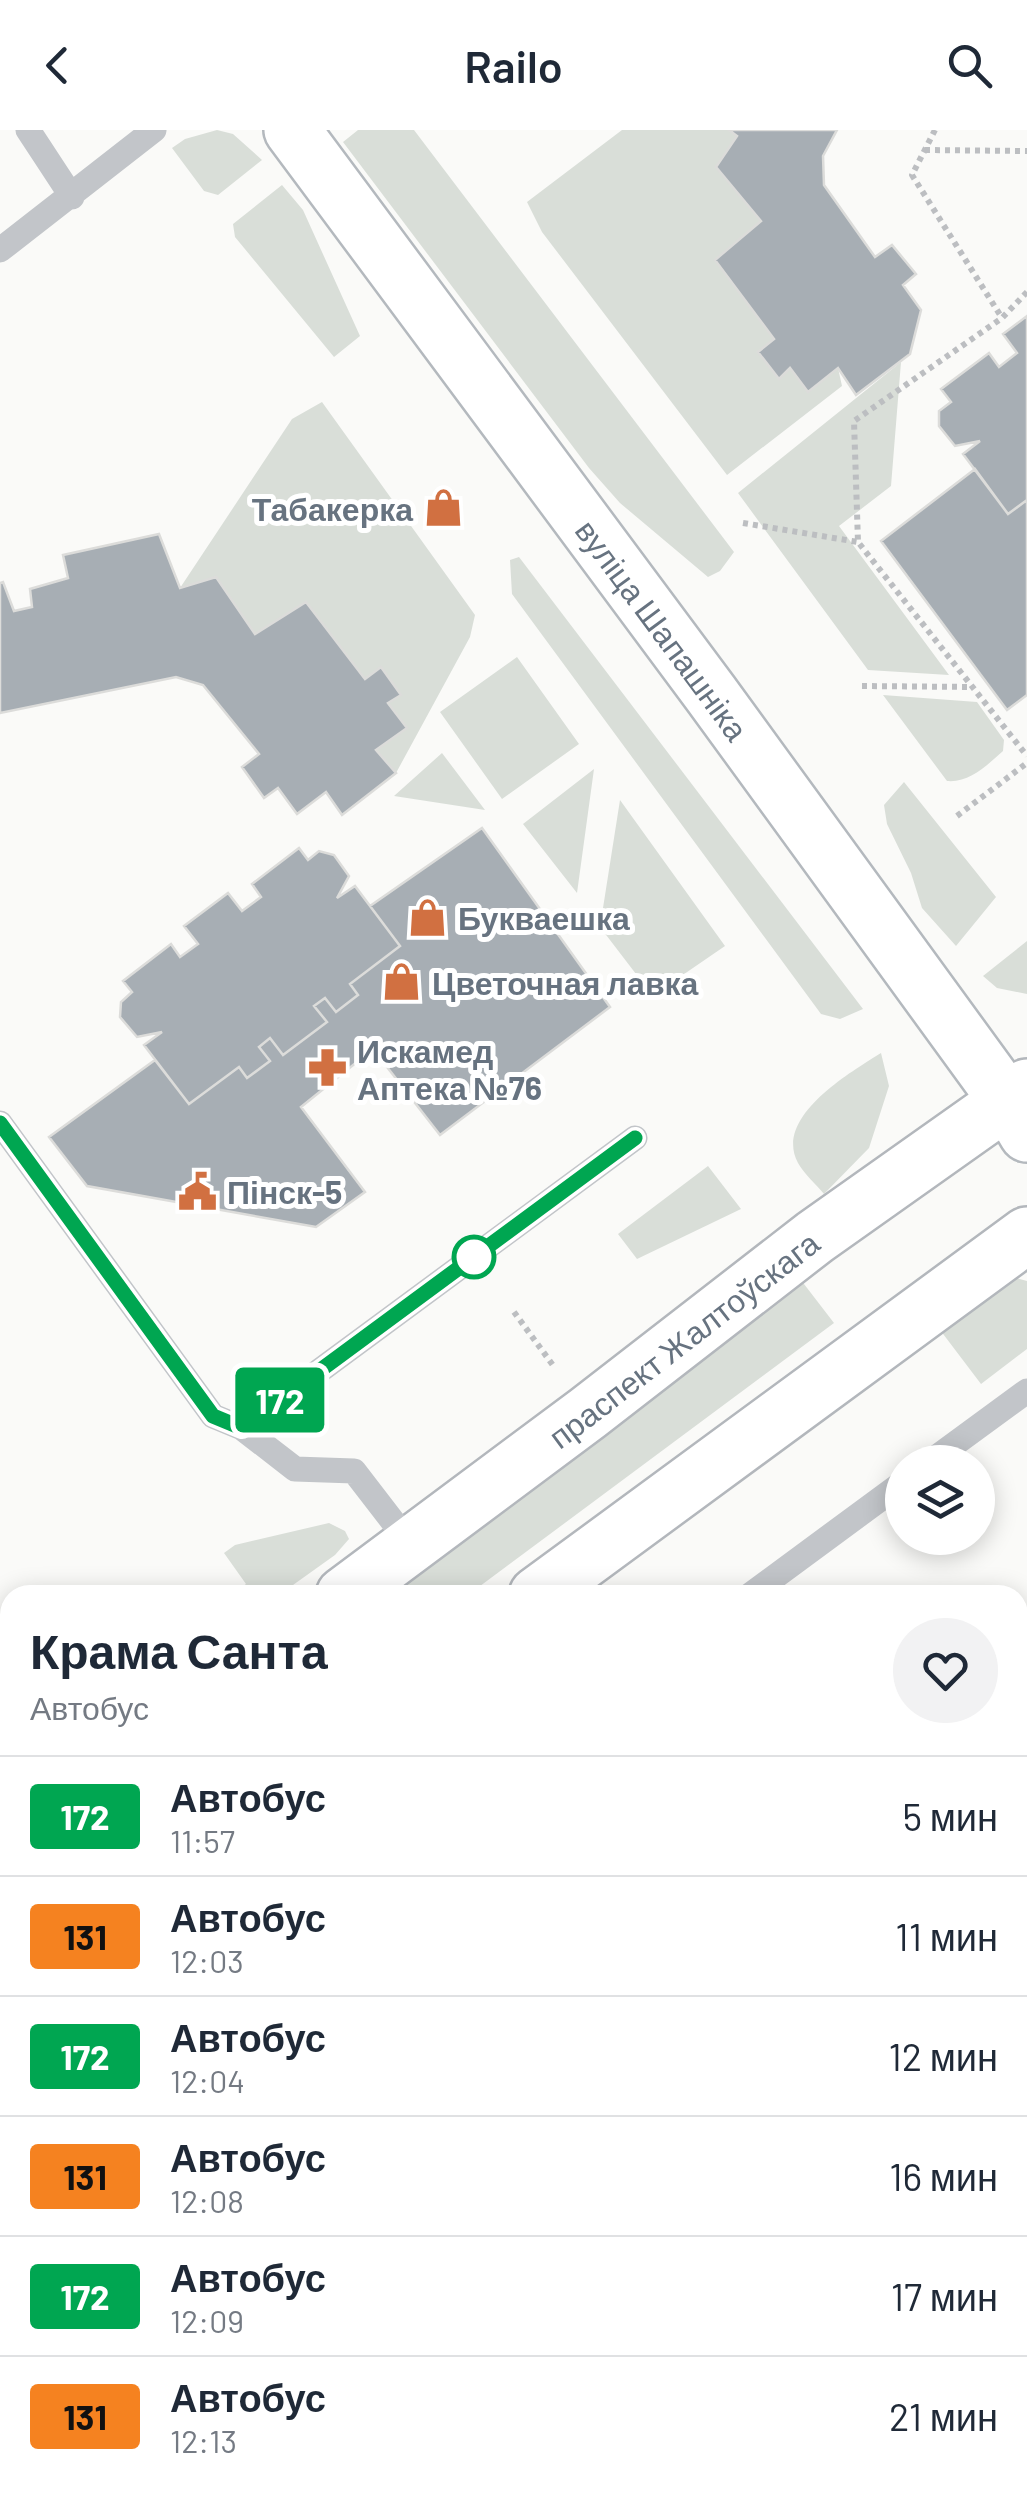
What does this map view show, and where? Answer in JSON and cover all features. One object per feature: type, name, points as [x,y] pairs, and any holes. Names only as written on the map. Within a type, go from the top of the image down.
[{"type":"main road","name":"вуліца Шапашніка","points":[[292,130],[1021,1108]]},
{"type":"main road","name":"праспект Жалтоўскага","points":[[358,1585],[815,1237],[1021,1108]]},
{"type":"main road","points":[[551,1585],[1027,1236]]},
{"type":"lane","points":[[28,130],[72,196]]},
{"type":"lane","points":[[0,250],[154,130]]},
{"type":"lane","points":[[0,1123],[213,1416],[242,1428],[295,1469],[354,1471],[411,1546]]},
{"type":"lane","points":[[242,1428],[635,1138]]},
{"type":"lane","points":[[953,1445],[1027,1391]]},
{"type":"lane","points":[[764,1585],[885,1496]]},
{"type":"path","points":[[935,130],[912,176],[1002,318]]},
{"type":"path","points":[[925,150],[1027,151]]},
{"type":"path","points":[[1027,292],[1002,318],[854,421],[858,542],[1027,756]]},
{"type":"path","points":[[743,523],[858,542]]},
{"type":"path","points":[[862,686],[972,687]]},
{"type":"path","points":[[958,816],[1027,764]]},
{"type":"shaded area","points":[[217,130],[233,134],[262,160],[218,195],[204,191],[172,148],[185,139]]},
{"type":"shaded area","points":[[358,130],[414,130],[734,552],[720,571],[708,577],[620,503],[589,468],[343,142]]},
{"type":"shaded area","points":[[622,130],[729,130],[737,136],[717,167],[761,221],[716,261],[774,339],[758,352],[778,378],[790,368],[809,391],[838,368],[842,386],[727,475],[542,232],[527,202]]},
{"type":"shaded area","points":[[282,185],[303,210],[360,336],[334,357],[235,237],[233,224]]},
{"type":"shaded area","points":[[901,362],[891,486],[839,526],[949,675],[868,670],[738,493]]},
{"type":"shaded area","points":[[322,402],[475,615],[470,637],[396,773],[376,750],[406,728],[388,703],[401,694],[381,668],[365,679],[306,602],[255,634],[216,577],[180,588],[292,419]]},
{"type":"shaded area","points":[[519,557],[863,1009],[840,1019],[821,1014],[512,594],[510,560]]},
{"type":"shaded area","points":[[517,657],[579,744],[502,799],[440,712]]},
{"type":"shaded area","points":[[883,695],[977,702],[1004,740],[1003,751],[971,776],[947,781]]},
{"type":"shaded area","points":[[442,753],[485,810],[394,796]]},
{"type":"shaded area","points":[[594,769],[577,893],[523,824]]},
{"type":"shaded area","points":[[904,782],[996,897],[956,946],[922,908],[911,873],[887,824],[884,805]]},
{"type":"shaded area","points":[[620,800],[725,946],[674,981],[636,974],[600,927]]},
{"type":"shaded area","points":[[1027,941],[1027,994],[997,988],[983,976]]},
{"type":"shaded area","points":[[881,1053],[889,1086],[869,1148],[824,1194],[798,1163],[793,1146],[796,1129],[819,1098]]},
{"type":"shaded area","points":[[708,1166],[741,1209],[637,1259],[618,1234]]},
{"type":"shaded area","points":[[794,1271],[834,1323],[481,1585],[378,1585]]},
{"type":"shaded area","points":[[1016,1278],[1027,1281],[1027,1349],[981,1384],[931,1318],[992,1283]]},
{"type":"shaded area","points":[[329,1523],[345,1531],[349,1539],[335,1555],[293,1585],[245,1585],[224,1553],[235,1545]]},
{"type":"building","points":[[729,130],[837,130],[823,156],[824,185],[875,257],[892,245],[916,274],[903,285],[921,310],[910,354],[856,395],[838,368],[808,392],[790,368],[779,379],[758,352],[774,339],[715,260],[761,221],[716,167],[737,136]]},
{"type":"building","points":[[1027,316],[1027,500],[1008,514],[963,454],[980,441],[955,446],[939,426],[939,411],[951,402],[941,389],[989,353],[999,367],[1017,353],[1003,334]]},
{"type":"building","points":[[975,469],[1008,514],[1027,500],[1027,695],[1007,710],[881,541]]},
{"type":"building","points":[[159,534],[180,588],[216,577],[255,634],[306,602],[365,679],[381,667],[401,695],[388,703],[407,728],[376,750],[396,773],[342,815],[326,792],[297,814],[278,788],[264,798],[242,767],[259,754],[203,685],[176,677],[0,713],[0,583],[3,582],[14,611],[32,607],[30,589],[68,578],[63,555]]},
{"type":"building","points":[[482,828],[610,1007],[440,1135],[373,1049],[301,1107],[365,1192],[316,1227],[87,1186],[49,1137],[155,1060],[189,1104],[239,1067],[247,1078],[270,1061],[259,1047],[270,1038],[283,1055],[327,1022],[314,1006],[325,998],[336,1012],[358,995],[350,984],[400,946],[370,906]]},
{"type":"building","points":[[299,848],[308,860],[319,851],[334,855],[349,876],[337,898],[355,886],[400,946],[350,984],[358,995],[336,1012],[325,998],[314,1006],[327,1022],[283,1055],[270,1038],[259,1047],[270,1061],[247,1078],[239,1067],[189,1104],[144,1045],[162,1032],[137,1037],[120,1017],[121,1002],[132,992],[123,981],[171,944],[180,957],[198,944],[184,926],[228,893],[242,911],[261,897],[252,884]]},
{"type":"bus line","name":"172","points":[[0,1123],[213,1416],[242,1428],[635,1138]]},
{"type":"place","name":"Табакерка","points":[[443,508]]},
{"type":"place","name":"Букваешка","points":[[428,917]]},
{"type":"place","name":"Цветочная лавка","points":[[402,982]]},
{"type":"place","name":"Искамед Аптека №76","points":[[327,1068]]},
{"type":"place","name":"Пінск-5","points":[[197,1191]]}]
